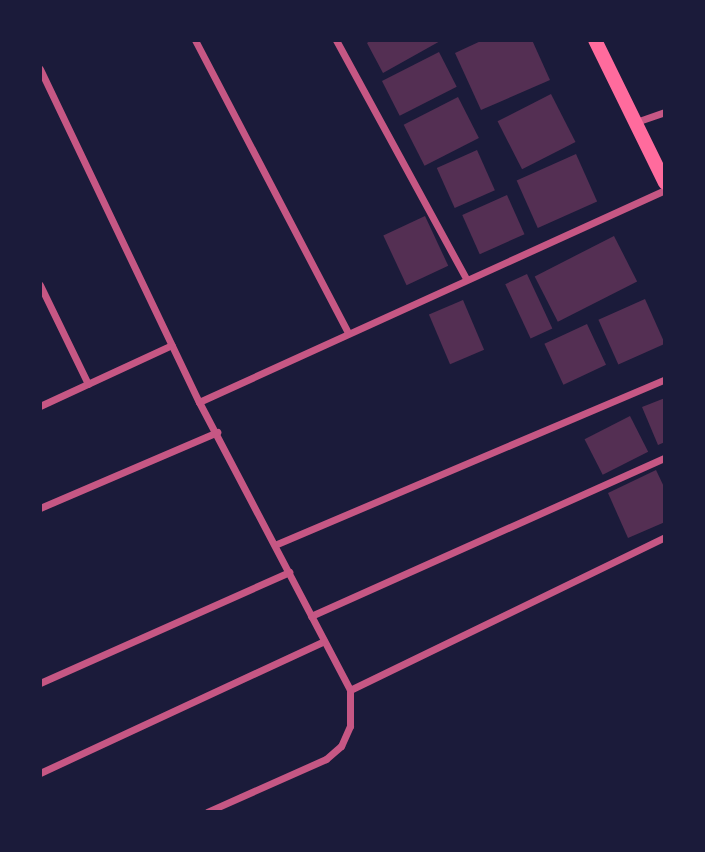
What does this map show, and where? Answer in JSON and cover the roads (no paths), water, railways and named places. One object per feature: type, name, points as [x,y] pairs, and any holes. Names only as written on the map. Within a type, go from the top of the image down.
[{"type":"main road","points":[[595,40],[665,183]]},
{"type":"street","points":[[195,40],[347,331]]},
{"type":"street","points":[[335,40],[466,278]]},
{"type":"street","points":[[40,69],[199,402],[277,544],[350,690],[350,726],[341,746],[326,759],[207,812]]},
{"type":"street","points":[[635,123],[665,112]]},
{"type":"street","points":[[199,402],[347,331],[665,190]]},
{"type":"street","points":[[40,285],[88,384]]},
{"type":"street","points":[[40,406],[172,345]]},
{"type":"street","points":[[277,544],[665,379]]},
{"type":"street","points":[[40,509],[216,432]]},
{"type":"street","points":[[311,616],[665,458]]},
{"type":"street","points":[[350,690],[665,537]]},
{"type":"street","points":[[40,683],[289,572]]},
{"type":"street","points":[[40,773],[324,641]]}]
